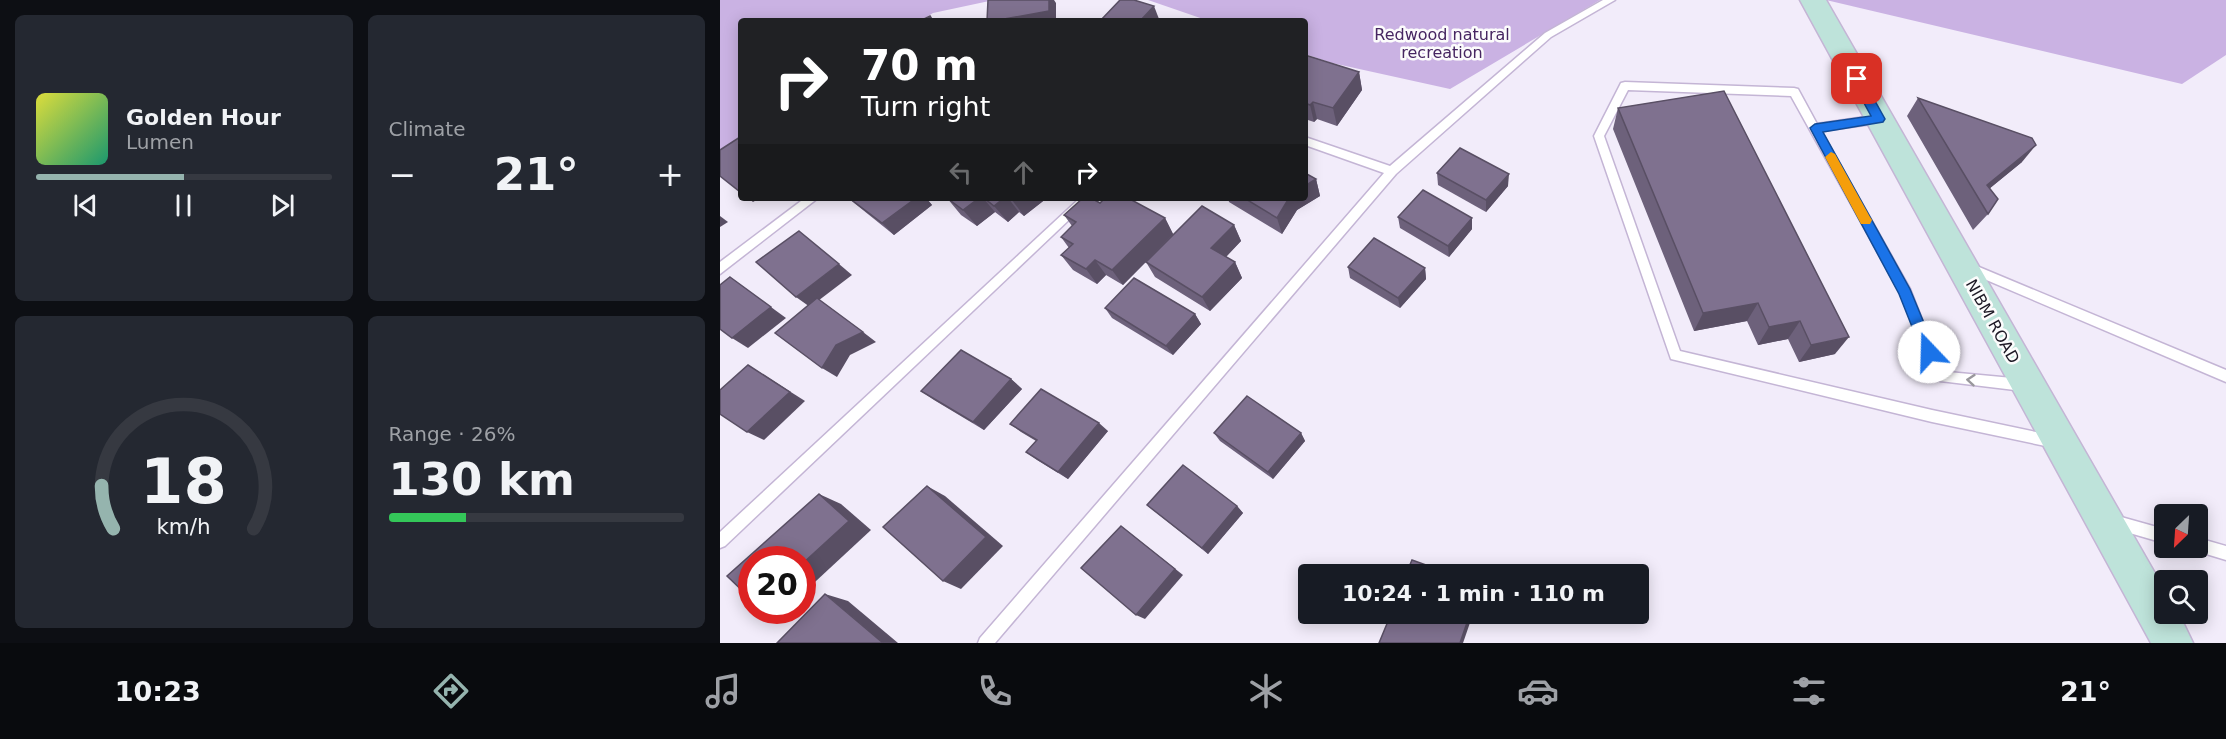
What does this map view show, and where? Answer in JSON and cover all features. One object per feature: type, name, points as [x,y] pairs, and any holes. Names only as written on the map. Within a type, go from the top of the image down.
[{"type":"main road","name":"NIBM ROAD","points":[[1813,0],[2173,643]]},
{"type":"lane","points":[[985,643],[1392,171],[1548,35],[1610,0]]},
{"type":"lane","points":[[2029,385],[1944,377],[1929,352],[1906,293],[1794,92],[1625,86],[1599,136],[1675,355],[1932,416],[2062,444]]},
{"type":"lane","points":[[1815,128],[1879,119]]},
{"type":"lane","points":[[1308,142],[1392,171]]},
{"type":"lane","points":[[720,269],[809,201]]},
{"type":"lane","points":[[720,541],[1084,201]]},
{"type":"lane","points":[[1961,264],[2226,376]]},
{"type":"lane","points":[[2104,519],[2154,533]]},
{"type":"lane","points":[[2208,548],[2226,553]]},
{"type":"green space","points":[[720,0],[994,0],[933,13],[925,18],[738,18],[738,138],[720,150]]},
{"type":"green space","name":"Redwood natural recreation","points":[[1148,0],[1600,0],[1450,89],[1332,63],[1308,55],[1308,18],[1200,18]]},
{"type":"green space","points":[[1826,0],[2226,0],[2226,55],[2182,84]]},
{"type":"building","points":[[988,0],[1049,0],[1049,11],[1010,18],[987,18]]},
{"type":"building","points":[[1120,0],[1134,0],[1154,6],[1143,18],[1103,18]]},
{"type":"building","points":[[1308,56],[1359,72],[1333,108],[1313,102],[1308,104]]},
{"type":"building","points":[[1724,91],[1849,337],[1811,345],[1800,321],[1769,327],[1758,303],[1703,313],[1618,108]]},
{"type":"building","points":[[1918,98],[2032,138],[2036,145],[1987,185],[1998,199],[1988,214]]},
{"type":"building","points":[[738,138],[738,190],[720,176],[720,150]]},
{"type":"building","points":[[1460,148],[1509,174],[1486,200],[1437,173]]},
{"type":"building","points":[[1308,175],[1316,179],[1308,184]]},
{"type":"building","points":[[1423,190],[1472,218],[1448,246],[1398,217]]},
{"type":"building","points":[[853,201],[912,201],[882,223]]},
{"type":"building","points":[[951,201],[975,201],[963,210]]},
{"type":"building","points":[[988,201],[1000,201],[994,206]]},
{"type":"building","points":[[1080,201],[1100,203],[1102,201],[1134,201],[1165,218],[1112,270],[1095,260],[1086,269],[1061,255],[1073,244],[1061,237],[1076,222],[1064,215]]},
{"type":"building","points":[[1249,201],[1287,201],[1277,218]]},
{"type":"building","points":[[1202,206],[1234,225],[1211,248],[1235,262],[1202,297],[1146,262]]},
{"type":"building","points":[[799,231],[839,264],[796,297],[756,262]]},
{"type":"building","points":[[1374,238],[1425,268],[1398,298],[1348,267]]},
{"type":"building","points":[[730,277],[771,307],[732,338],[720,329],[720,285]]},
{"type":"building","points":[[1134,278],[1195,314],[1166,346],[1105,308]]},
{"type":"building","points":[[817,298],[863,332],[836,345],[822,368],[775,333]]},
{"type":"building","points":[[961,350],[1011,379],[973,422],[921,391]]},
{"type":"building","points":[[748,365],[790,392],[747,432],[720,414],[720,390]]},
{"type":"building","points":[[1041,389],[1099,423],[1058,472],[1026,452],[1037,440],[1010,424]]},
{"type":"building","points":[[1247,396],[1301,433],[1268,472],[1214,433]]},
{"type":"building","points":[[1183,465],[1237,506],[1202,548],[1147,505]]},
{"type":"building","points":[[927,486],[986,537],[943,581],[883,527]]},
{"type":"building","points":[[819,494],[849,521],[816,551],[816,546],[761,546]]},
{"type":"building","points":[[1121,526],[1175,569],[1136,615],[1081,568]]},
{"type":"building","points":[[1412,560],[1423,564],[1410,564]]},
{"type":"building","points":[[738,566],[738,587],[727,576]]},
{"type":"building","points":[[825,594],[883,643],[777,643],[796,624],[816,624],[816,603]]},
{"type":"building","points":[[1387,624],[1467,624],[1460,643],[1379,643]]},
{"type":"slow traffic","points":[[1831,157],[1866,220]]},
{"type":"route","points":[[1857,79],[1879,119],[1815,128],[1906,293],[1929,352]]}]
